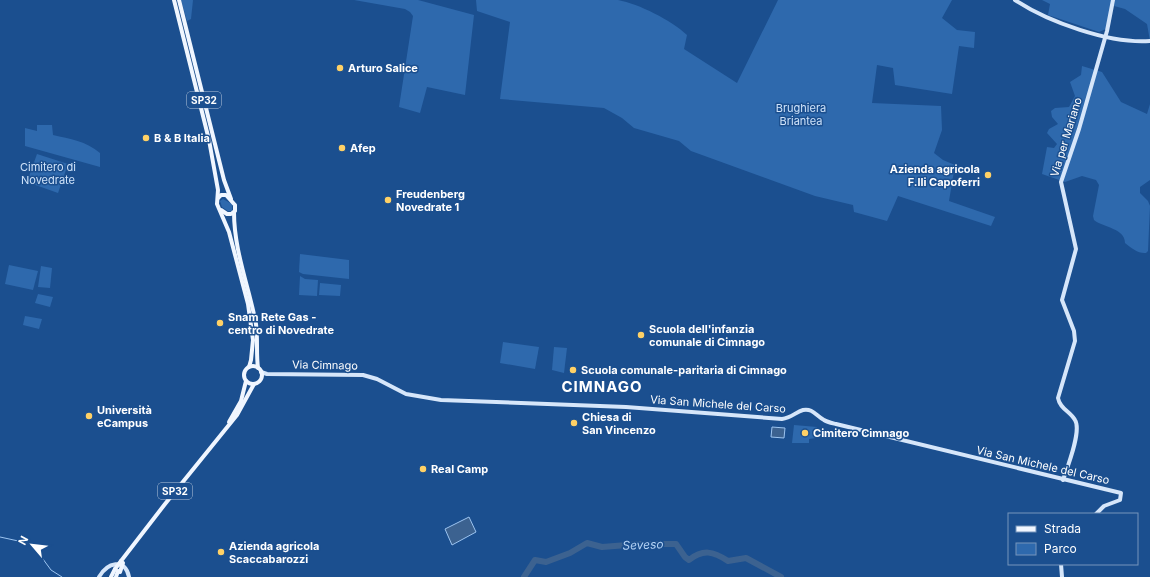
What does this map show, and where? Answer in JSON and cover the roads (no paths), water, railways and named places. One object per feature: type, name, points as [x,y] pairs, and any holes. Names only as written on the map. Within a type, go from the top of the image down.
[{"type":"main road","name":"SP32","points":[[174,0],[209,140],[218,187],[217,204],[221,210],[229,232],[251,322],[252,353],[249,367]]},
{"type":"main road","name":"SP32","points":[[180,0],[224,180],[231,199]]},
{"type":"main road","points":[[217,198],[223,195],[231,199],[235,205],[234,233],[256,326],[258,368],[261,374],[259,381],[254,384],[246,381],[244,374],[249,367],[258,368]]},
{"type":"main road","points":[[221,210],[227,214],[234,212]]},
{"type":"main road","name":"SP32","points":[[214,443],[236,411],[244,392],[246,381]]},
{"type":"main road","name":"SP32","points":[[114,577],[136,540],[237,415],[254,384]]},
{"type":"street","points":[[1015,0],[1037,12],[1105,37],[1128,41],[1150,41]]},
{"type":"street","name":"Via per Mariano","points":[[1063,480],[1077,428],[1075,419],[1060,405],[1058,398],[1075,336],[1062,300],[1076,249],[1061,182],[1079,128],[1105,37],[1112,0]]},
{"type":"street","name":"Via Cimnago","points":[[261,374],[363,375],[376,379],[406,394],[449,400]]},
{"type":"street","name":"Via San Michele del Carso","points":[[449,400],[626,407],[782,419],[801,411],[808,410],[815,413],[822,419],[836,424],[1121,493],[1121,499],[1104,506],[1097,513]]},
{"type":"street","points":[[99,577],[106,567],[116,564],[124,568],[129,577]]},
{"type":"street","points":[[1061,565],[1062,577]]},
{"type":"waterway","points":[[0,537],[32,544],[51,570],[62,577]]},
{"type":"waterway","name":"Seveso","points":[[524,577],[535,560],[546,562],[570,553],[587,543],[602,547],[640,544],[676,544],[685,557],[689,560],[694,556],[704,553],[713,553],[728,561],[746,558],[781,577]]},
{"type":"place","name":"Arturo Salice","points":[[340,68]]},
{"type":"place","name":"B & B Italia","points":[[146,138]]},
{"type":"place","name":"Afep","points":[[342,148]]},
{"type":"place","name":"Azienda agricola F.lli Capoferri","points":[[988,175]]},
{"type":"place","name":"Freudenberg Novedrate 1","points":[[388,200]]},
{"type":"place","name":"Snam Rete Gas - centro di Novedrate","points":[[220,323]]},
{"type":"place","name":"Scuola dell'infanzia comunale di Cimnago","points":[[641,335]]},
{"type":"place","name":"Scuola comunale-paritaria di Cimnago","points":[[573,370]]},
{"type":"place","name":"Università eCampus","points":[[89,416]]},
{"type":"place","name":"Chiesa di San Vincenzo","points":[[574,423]]},
{"type":"place","name":"Cimitero Cimnago","points":[[805,433]]},
{"type":"place","name":"Real Camp","points":[[423,469]]},
{"type":"place","name":"Azienda agricola Scaccabarozzi","points":[[221,552]]},
{"type":"district","name":"CIMNAGO","points":[[602,387]]},
{"type":"park label","name":"Brughiera Briantea","points":[[801,114]]},
{"type":"park label","name":"Cimitero di Novedrate","points":[[48,173]]}]
